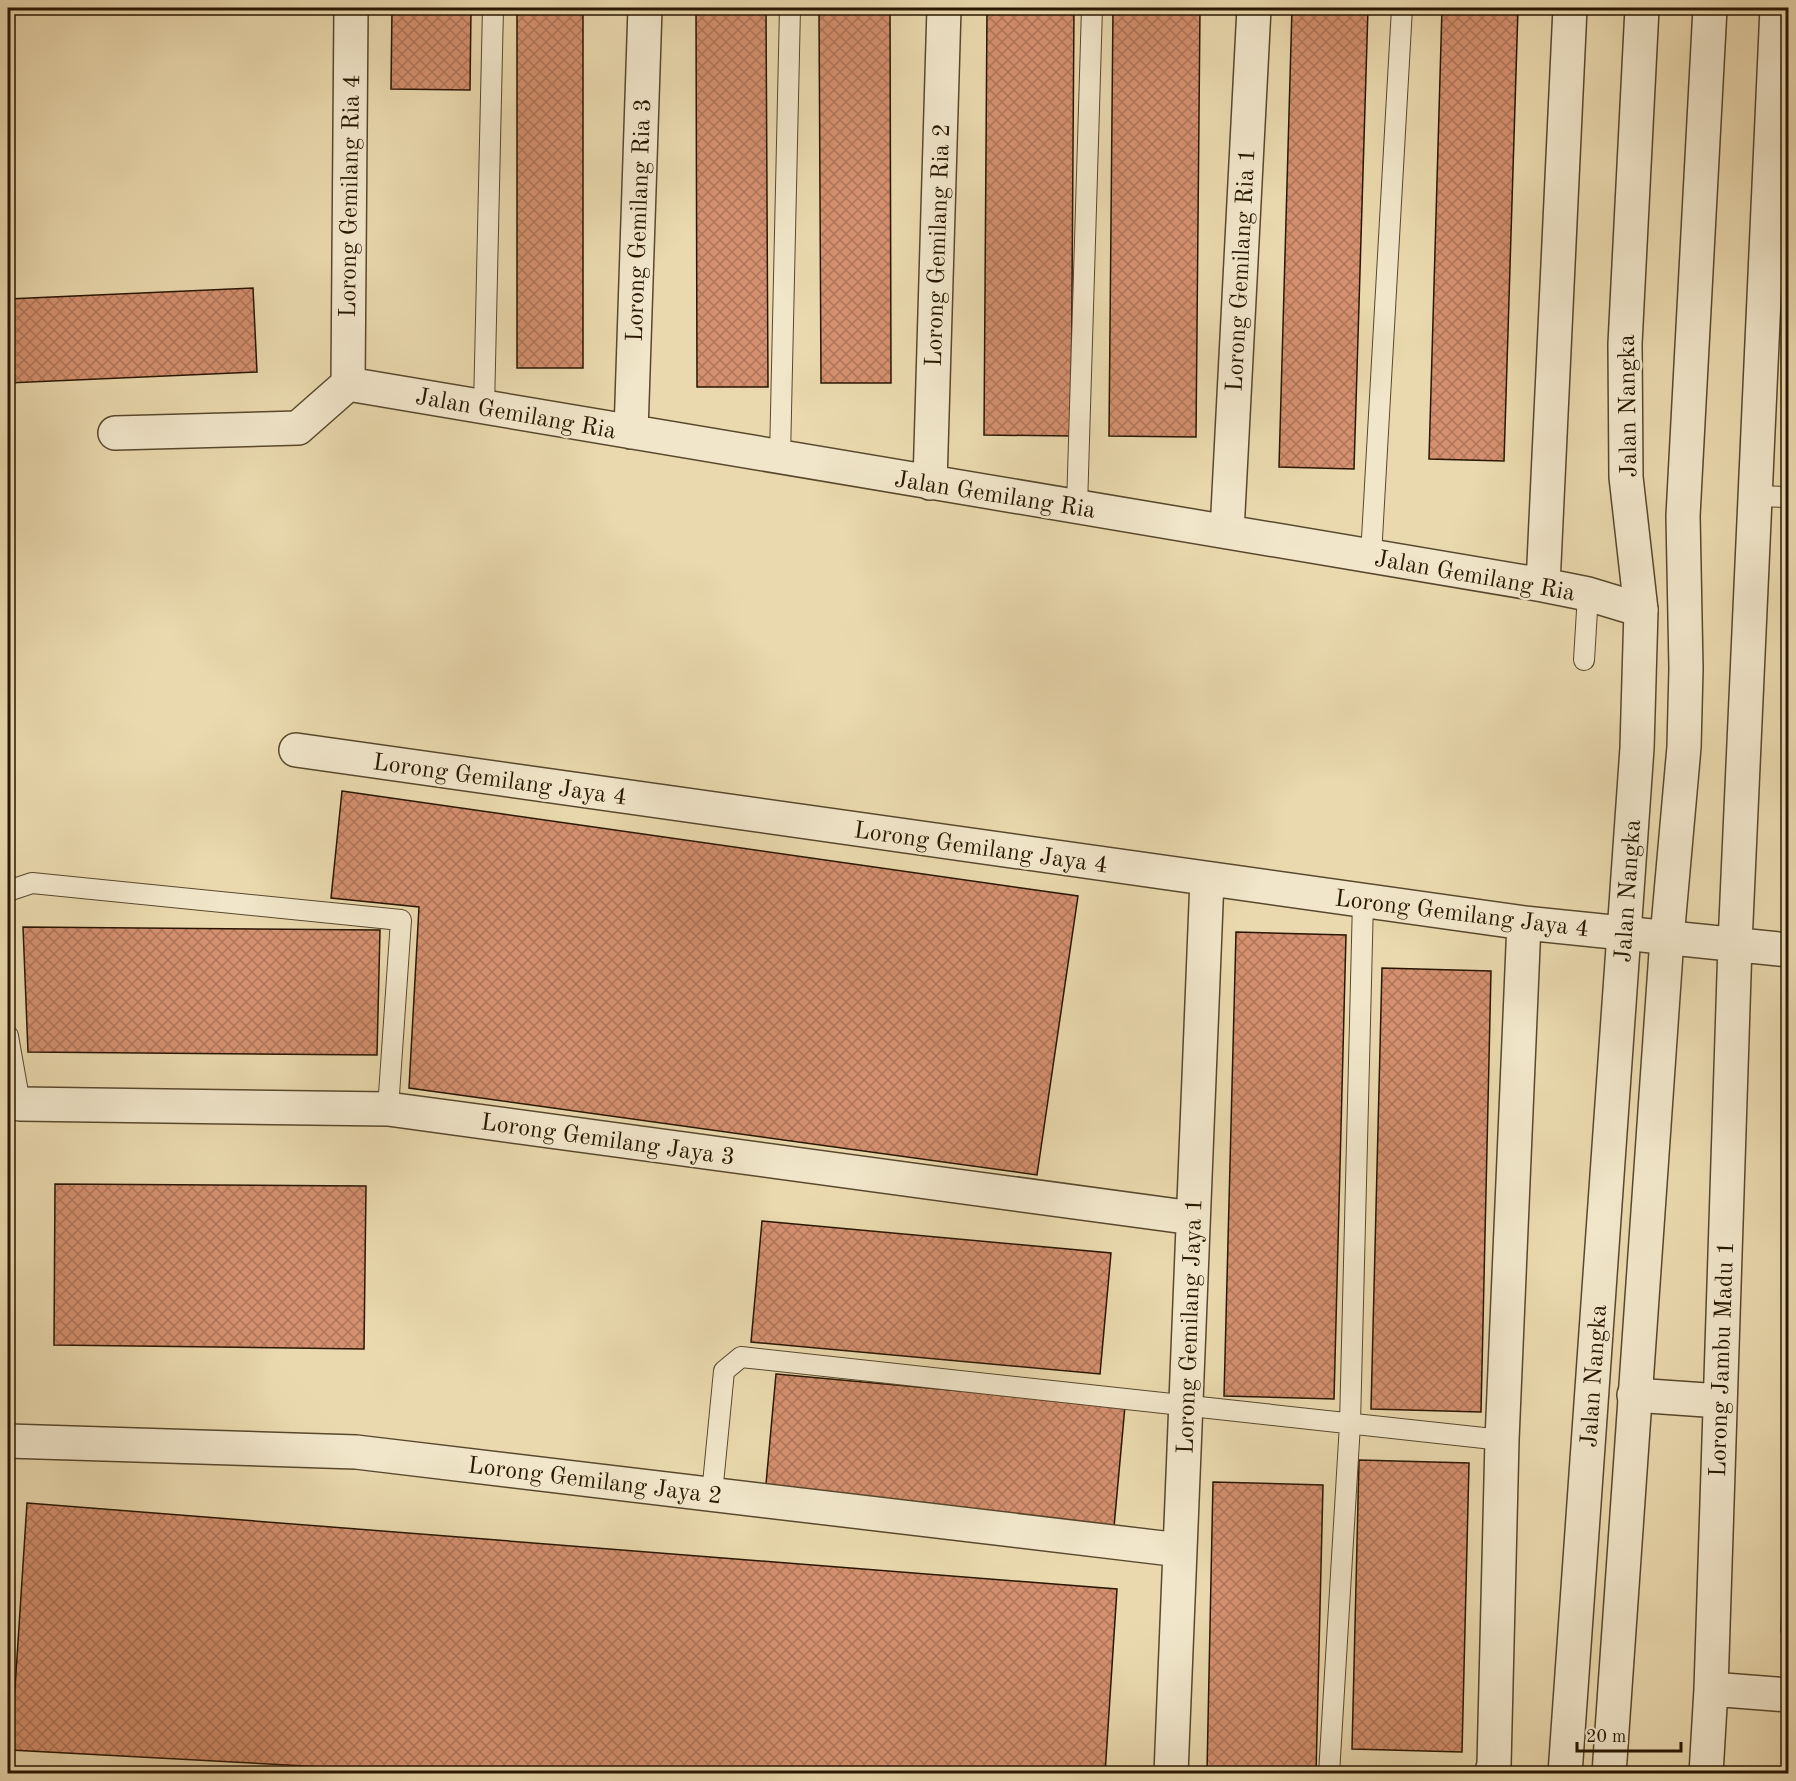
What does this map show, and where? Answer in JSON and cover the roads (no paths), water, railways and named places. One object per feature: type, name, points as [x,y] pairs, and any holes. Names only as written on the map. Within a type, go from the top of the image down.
[{"type":"street","name":"Lorong Gemilang Ria 4","points":[[348,384],[351,8]]},
{"type":"street","name":"Lorong Gemilang Ria 3","points":[[631,432],[645,8]]},
{"type":"street","name":"Lorong Gemilang Ria 2","points":[[930,483],[944,8]]},
{"type":"street","name":"Lorong Gemilang Ria 1","points":[[1227,532],[1254,8]]},
{"type":"street","points":[[1543,585],[1570,8]]},
{"type":"street","name":"Jalan Nangka","points":[[1565,1773],[1637,748],[1641,610],[1626,477],[1625,344],[1642,8]]},
{"type":"street","name":"Jalan Nangka","points":[[1609,1773],[1666,938],[1684,747],[1686,669],[1683,516],[1710,8]]},
{"type":"street","name":"Lorong Jambu Madu 1","points":[[1706,1773],[1711,1689],[1735,944],[1777,8]]},
{"type":"street","name":"Jalan Gemilang Ria","points":[[348,384],[1543,585],[1588,594],[1641,610]]},
{"type":"street","points":[[116,434],[298,428],[348,384]]},
{"type":"street","name":"Lorong Gemilang Jaya 4","points":[[296,750],[1524,923],[1788,950]]},
{"type":"street","name":"Lorong Gemilang Jaya 1","points":[[1171,1773],[1206,879]]},
{"type":"street","points":[[1491,1773],[1494,1765],[1502,1440],[1524,923]]},
{"type":"street","name":"Lorong Gemilang Jaya 3","points":[[20,1104],[388,1109],[1193,1218]]},
{"type":"street","points":[[1635,1395],[1720,1401]]},
{"type":"street","name":"Lorong Gemilang Jaya 2","points":[[8,1441],[356,1452],[1180,1550]]},
{"type":"street","points":[[1711,1689],[1788,1695]]},
{"type":"lane","points":[[484,408],[493,8]]},
{"type":"lane","points":[[780,458],[790,8]]},
{"type":"lane","points":[[1077,507],[1092,8]]},
{"type":"lane","points":[[1371,556],[1402,8]]},
{"type":"lane","points":[[1755,496],[1788,497]]},
{"type":"lane","points":[[1584,660],[1588,594]]},
{"type":"lane","points":[[8,891],[32,883],[401,920],[388,1109]]},
{"type":"lane","points":[[1329,1773],[1350,1424],[1363,901]]},
{"type":"lane","points":[[8,1036],[20,1104]]},
{"type":"lane","points":[[712,1494],[724,1371],[741,1356],[1502,1440]]}]
